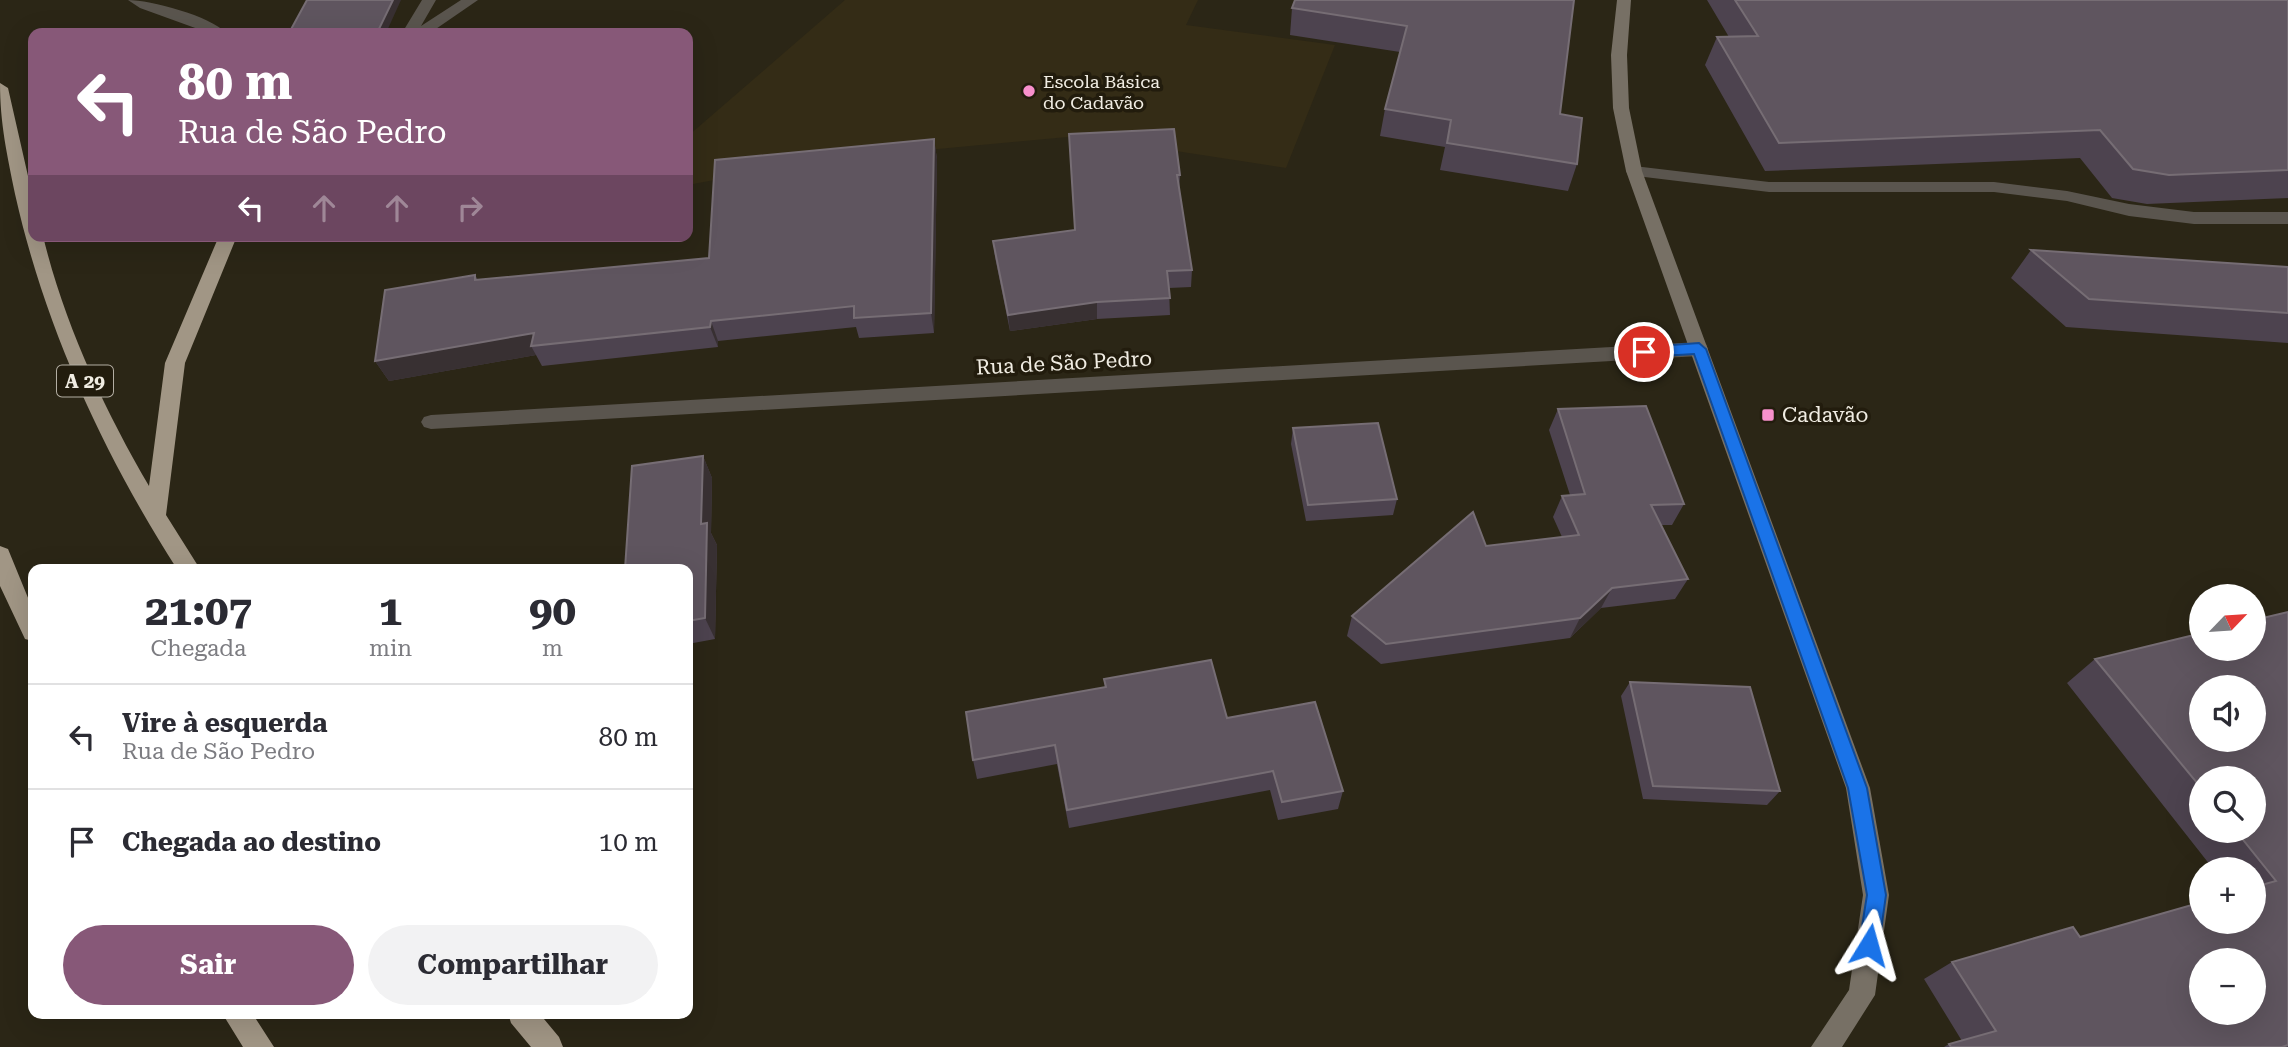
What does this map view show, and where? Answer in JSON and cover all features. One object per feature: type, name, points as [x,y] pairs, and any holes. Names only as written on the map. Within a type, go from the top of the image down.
[{"type":"highway","name":"A 29","points":[[0,88],[28,209]]},
{"type":"highway","name":"A 29","points":[[36,242],[42,271],[91,395],[155,518],[186,564]]},
{"type":"highway","points":[[155,518],[175,363],[225,242]]},
{"type":"highway","points":[[0,555],[6,586],[28,623]]},
{"type":"highway","points":[[239,1019],[260,1047]]},
{"type":"highway","points":[[526,1019],[550,1047]]},
{"type":"street","points":[[135,0],[157,11],[213,28]]},
{"type":"street","points":[[412,28],[429,0]]},
{"type":"street","points":[[428,28],[471,0]]},
{"type":"street","points":[[1624,0],[1619,55],[1621,108],[1634,171],[1853,775],[1860,801],[1876,895],[1863,995],[1825,1047]]},
{"type":"street","points":[[1634,171],[1769,187],[1994,187],[2067,196],[2129,210],[2194,218],[2288,218]]},
{"type":"street","name":"Rua de São Pedro","points":[[431,422],[1699,349]]},
{"type":"shaded area","name":"Escola Básica do Cadavão","points":[[845,0],[1198,0],[1186,25],[1335,45],[1286,168],[1078,136],[927,150],[767,170],[693,184],[693,132]]},
{"type":"building","points":[[307,0],[393,0],[379,28],[292,28]]},
{"type":"building","points":[[1295,0],[1574,0],[1560,114],[1582,118],[1577,164],[1447,143],[1451,120],[1385,109],[1407,26],[1292,8]]},
{"type":"building","points":[[1735,0],[2288,0],[2288,170],[2169,175],[2133,169],[2100,130],[1779,143],[1717,37],[1758,36]]},
{"type":"building","points":[[1174,129],[1180,175],[1177,175],[1192,270],[1167,271],[1170,298],[1097,302],[1008,315],[993,241],[1075,230],[1069,134]]},
{"type":"building","points":[[934,139],[931,313],[854,318],[854,306],[711,321],[710,327],[531,346],[534,333],[375,361],[385,290],[475,275],[475,280],[709,258],[715,160]]},
{"type":"building","points":[[2031,250],[2288,267],[2288,313],[2089,299]]},
{"type":"building","points":[[1646,406],[1684,504],[1651,505],[1688,579],[1612,588],[1580,618],[1386,644],[1352,616],[1473,512],[1486,546],[1579,535],[1562,496],[1585,494],[1558,409]]},
{"type":"building","points":[[1378,423],[1397,499],[1308,505],[1293,428]]},
{"type":"building","points":[[703,456],[701,524],[707,523],[705,618],[693,620],[693,564],[625,564],[632,466]]},
{"type":"building","points":[[2288,612],[2288,1045],[1951,1047],[1949,1044],[1996,1031],[1952,962],[2073,927],[2080,937],[2189,906],[2189,934],[2266,934],[2266,884],[2276,881],[2266,868],[2266,857],[2257,857],[2246,843],[2266,843],[2266,766],[2189,766],[2189,773],[2095,659],[2189,636],[2189,662],[2266,662],[2266,617]]},
{"type":"building","points":[[1211,660],[1227,718],[1315,702],[1343,791],[1282,802],[1273,771],[1067,810],[1055,745],[973,760],[966,712],[1106,687],[1104,679]]},
{"type":"building","points":[[1630,682],[1750,687],[1780,791],[1653,786]]},
{"type":"place","name":"Escola Básica do Cadavão","points":[[1029,91]]},
{"type":"place","name":"Cadavão","points":[[1768,415]]},
{"type":"route","points":[[1644,352],[1699,349],[1858,788],[1876,895],[1869,945]]}]
